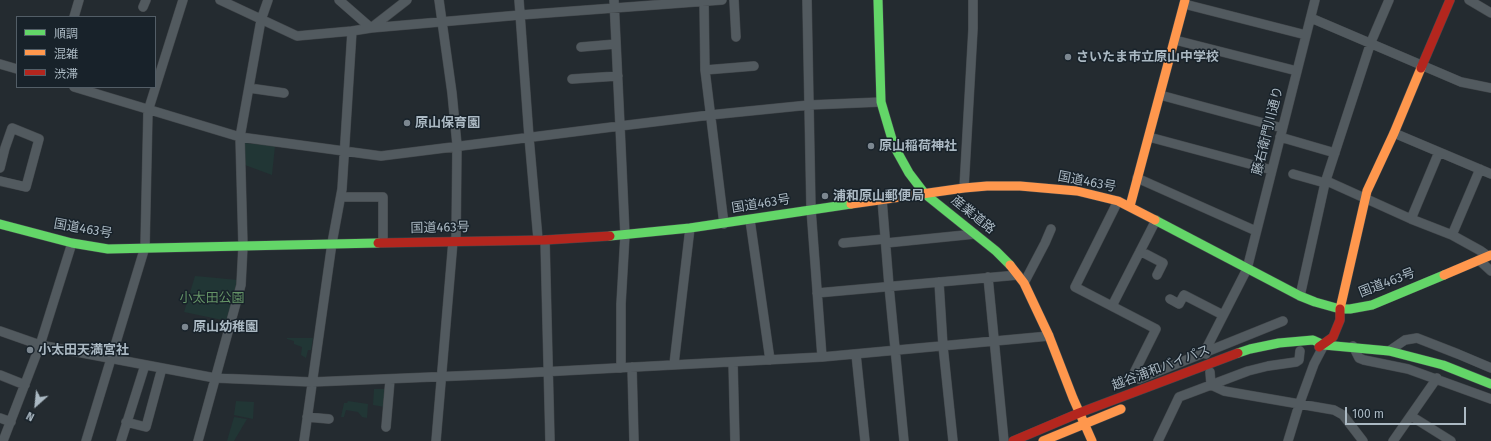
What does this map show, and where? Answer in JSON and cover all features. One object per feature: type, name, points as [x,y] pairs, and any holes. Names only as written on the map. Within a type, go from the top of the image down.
[{"type":"main road","name":"産業道路","points":[[878,0],[882,102],[894,146],[909,173],[925,194],[996,251],[1024,283],[1049,336],[1079,413],[1092,441]]},
{"type":"main road","points":[[1324,345],[1333,337],[1340,320],[1340,309],[1365,198],[1450,0]]},
{"type":"main road","points":[[1130,206],[1185,2]]},
{"type":"main road","name":"国道463号","points":[[0,224],[72,243],[108,249],[541,239],[625,235],[690,228],[964,188],[1020,186],[1077,191],[1118,201],[1300,296],[1340,309],[1350,309],[1372,305],[1489,256]]},
{"type":"main road","name":"越谷浦和バイパス","points":[[1013,441],[1079,413],[1209,368],[1250,349],[1279,343],[1314,340],[1324,345],[1353,346],[1389,351],[1443,365],[1491,384]]},
{"type":"main road","name":"越谷浦和バイパス","points":[[1297,352],[1314,350],[1324,345]]},
{"type":"main road","points":[[1246,362],[1272,356]]},
{"type":"main road","name":"越谷浦和バイパス","points":[[1182,384],[1209,368],[1226,368]]},
{"type":"main road","name":"越谷浦和バイパス","points":[[1043,441],[1133,404]]},
{"type":"street","points":[[74,16],[79,0]]},
{"type":"street","points":[[156,85],[183,0]]},
{"type":"street","points":[[220,0],[297,36],[614,4],[722,0]]},
{"type":"street","points":[[198,441],[241,285],[243,246],[240,138],[261,20],[268,0]]},
{"type":"street","points":[[339,0],[371,28]]},
{"type":"street","points":[[371,28],[407,0]]},
{"type":"street","points":[[436,441],[455,241],[457,145],[452,93],[441,22],[440,0]]},
{"type":"street","points":[[519,0],[529,137],[541,239],[550,441]]},
{"type":"street","points":[[734,0],[736,37]]},
{"type":"street","points":[[807,0],[811,210],[822,357]]},
{"type":"street","points":[[964,188],[973,29],[972,0]]},
{"type":"street","name":"藤右衛門川通り","points":[[1206,351],[1247,269],[1315,0]]},
{"type":"street","points":[[1300,296],[1325,183],[1371,42],[1389,0]]},
{"type":"street","points":[[1469,0],[1491,14]]},
{"type":"street","points":[[704,1],[705,70],[724,224]]},
{"type":"street","points":[[1185,2],[1306,35]]},
{"type":"street","points":[[614,4],[625,235],[621,304],[621,368]]},
{"type":"street","points":[[1311,18],[1371,42],[1461,82],[1491,88]]},
{"type":"street","points":[[304,441],[332,243],[341,197],[352,31]]},
{"type":"street","points":[[1175,40],[1297,71]]},
{"type":"street","points":[[581,47],[616,44]]},
{"type":"street","points":[[0,64],[16,69]]},
{"type":"street","points":[[705,70],[754,66]]},
{"type":"street","points":[[572,79],[618,76]]},
{"type":"street","points":[[77,88],[240,138],[344,150],[381,156],[457,145],[710,115],[809,105],[882,102]]},
{"type":"street","points":[[86,441],[145,247],[148,110],[155,88]]},
{"type":"street","points":[[249,88],[284,93]]},
{"type":"street","points":[[1160,95],[1281,132],[1335,153]]},
{"type":"street","points":[[0,168],[12,128],[39,139],[26,187],[0,181]]},
{"type":"street","points":[[1394,133],[1491,174]]},
{"type":"street","points":[[1149,137],[1272,170]]},
{"type":"street","points":[[1411,219],[1440,152]]},
{"type":"street","points":[[1452,235],[1480,169]]},
{"type":"street","points":[[1293,174],[1325,183],[1329,182],[1411,219],[1452,235],[1489,256]]},
{"type":"street","points":[[1137,178],[1256,231]]},
{"type":"street","points":[[341,197],[383,197],[383,242]]},
{"type":"street","points":[[882,199],[904,441]]},
{"type":"street","points":[[1118,201],[1075,287],[1156,329],[1134,373],[1135,379],[1139,379],[1282,320]]},
{"type":"street","points":[[750,220],[770,360]]},
{"type":"street","points":[[1112,306],[1156,220]]},
{"type":"street","points":[[674,364],[690,228]]},
{"type":"street","points":[[1024,283],[1051,229]]},
{"type":"street","points":[[843,243],[975,234]]},
{"type":"street","points":[[3,441],[40,345],[72,243]]},
{"type":"street","points":[[1140,251],[1163,264],[1157,275]]},
{"type":"street","points":[[1479,260],[1491,271]]},
{"type":"street","points":[[817,293],[1018,275]]},
{"type":"street","points":[[988,277],[1004,441]]},
{"type":"street","points":[[939,282],[943,346],[953,441]]},
{"type":"street","points":[[1170,299],[1179,304],[1184,295],[1223,315]]},
{"type":"street","points":[[0,331],[40,345],[215,378],[312,382],[390,380],[442,376],[548,372],[822,357],[1049,336]]},
{"type":"street","points":[[1389,351],[1405,340],[1417,338],[1491,368]]},
{"type":"street","points":[[1288,441],[1299,403],[1314,364],[1324,345]]},
{"type":"street","points":[[1353,346],[1359,358],[1364,360],[1408,369],[1437,378],[1491,399]]},
{"type":"street","points":[[1206,351],[1212,385],[1216,388],[1224,391],[1334,410],[1343,414],[1363,441]]},
{"type":"street","points":[[1158,441],[1179,397],[1248,371],[1268,366],[1296,362],[1299,360],[1297,352]]},
{"type":"street","points":[[856,354],[865,441]]},
{"type":"street","points":[[733,362],[735,441]]},
{"type":"street","points":[[121,441],[145,365]]},
{"type":"street","points":[[632,367],[634,441]]},
{"type":"street","points":[[126,422],[146,427],[162,368]]},
{"type":"street","points":[[0,375],[25,385]]},
{"type":"street","points":[[1393,441],[1437,378]]},
{"type":"street","points":[[386,427],[390,380]]},
{"type":"street","points":[[1411,416],[1451,441]]},
{"type":"street","points":[[307,417],[329,419]]},
{"type":"street","points":[[0,418],[11,422]]},
{"type":"green space","points":[[245,143],[275,146],[272,175],[245,165]]},
{"type":"green space","name":"小太田公園","points":[[195,276],[238,280],[227,321],[184,312]]},
{"type":"green space","points":[[287,338],[313,338],[311,350],[308,350],[306,358],[301,355],[302,347],[294,344],[294,341]]},
{"type":"green space","points":[[374,389],[386,389],[385,407],[373,405]]},
{"type":"green space","points":[[236,401],[254,402],[253,419],[234,415]]},
{"type":"green space","points":[[348,401],[368,404],[367,418],[362,417],[358,412],[346,410],[344,417],[341,417],[344,403],[347,403]]},
{"type":"green space","points":[[234,417],[247,419],[234,441],[227,441]]},
{"type":"traffic: fast","points":[[878,0],[881,102],[894,146],[909,173],[925,194],[996,251],[1010,265]]},
{"type":"traffic: fast","points":[[610,236],[690,228],[851,204]]},
{"type":"traffic: fast","points":[[1155,220],[1300,296],[1340,309],[1350,309],[1372,305],[1444,275]]},
{"type":"traffic: fast","points":[[0,224],[72,243],[108,249],[378,243]]},
{"type":"traffic: fast","points":[[1238,353],[1279,343],[1313,340],[1324,345],[1389,351],[1443,365],[1491,384]]},
{"type":"traffic: slow","points":[[1130,206],[1185,0]]},
{"type":"traffic: slow","points":[[1340,309],[1367,191],[1394,133],[1421,68]]},
{"type":"traffic: slow","points":[[851,204],[964,188],[1020,186],[1077,191],[1118,201],[1155,220]]},
{"type":"traffic: slow","points":[[1444,275],[1491,255]]},
{"type":"traffic: slow","points":[[1010,265],[1024,283],[1049,336],[1073,398],[1092,441]]},
{"type":"traffic: slow","points":[[1043,441],[1121,409]]},
{"type":"traffic: jam","points":[[1421,68],[1450,0]]},
{"type":"traffic: jam","points":[[378,243],[545,240],[610,236]]},
{"type":"traffic: jam","points":[[1319,347],[1333,337],[1340,320],[1340,309]]},
{"type":"traffic: jam","points":[[1013,441],[1079,413],[1238,353]]},
{"type":"place","name":"さいたま市立原山中学校","points":[[1068,57]]},
{"type":"place","name":"原山保育園","points":[[407,123]]},
{"type":"place","name":"原山稲荷神社","points":[[871,146]]},
{"type":"place","name":"浦和原山郵便局","points":[[825,196]]},
{"type":"place","name":"原山幼稚園","points":[[185,327]]},
{"type":"place","name":"小太田天満宮社","points":[[30,350]]}]
